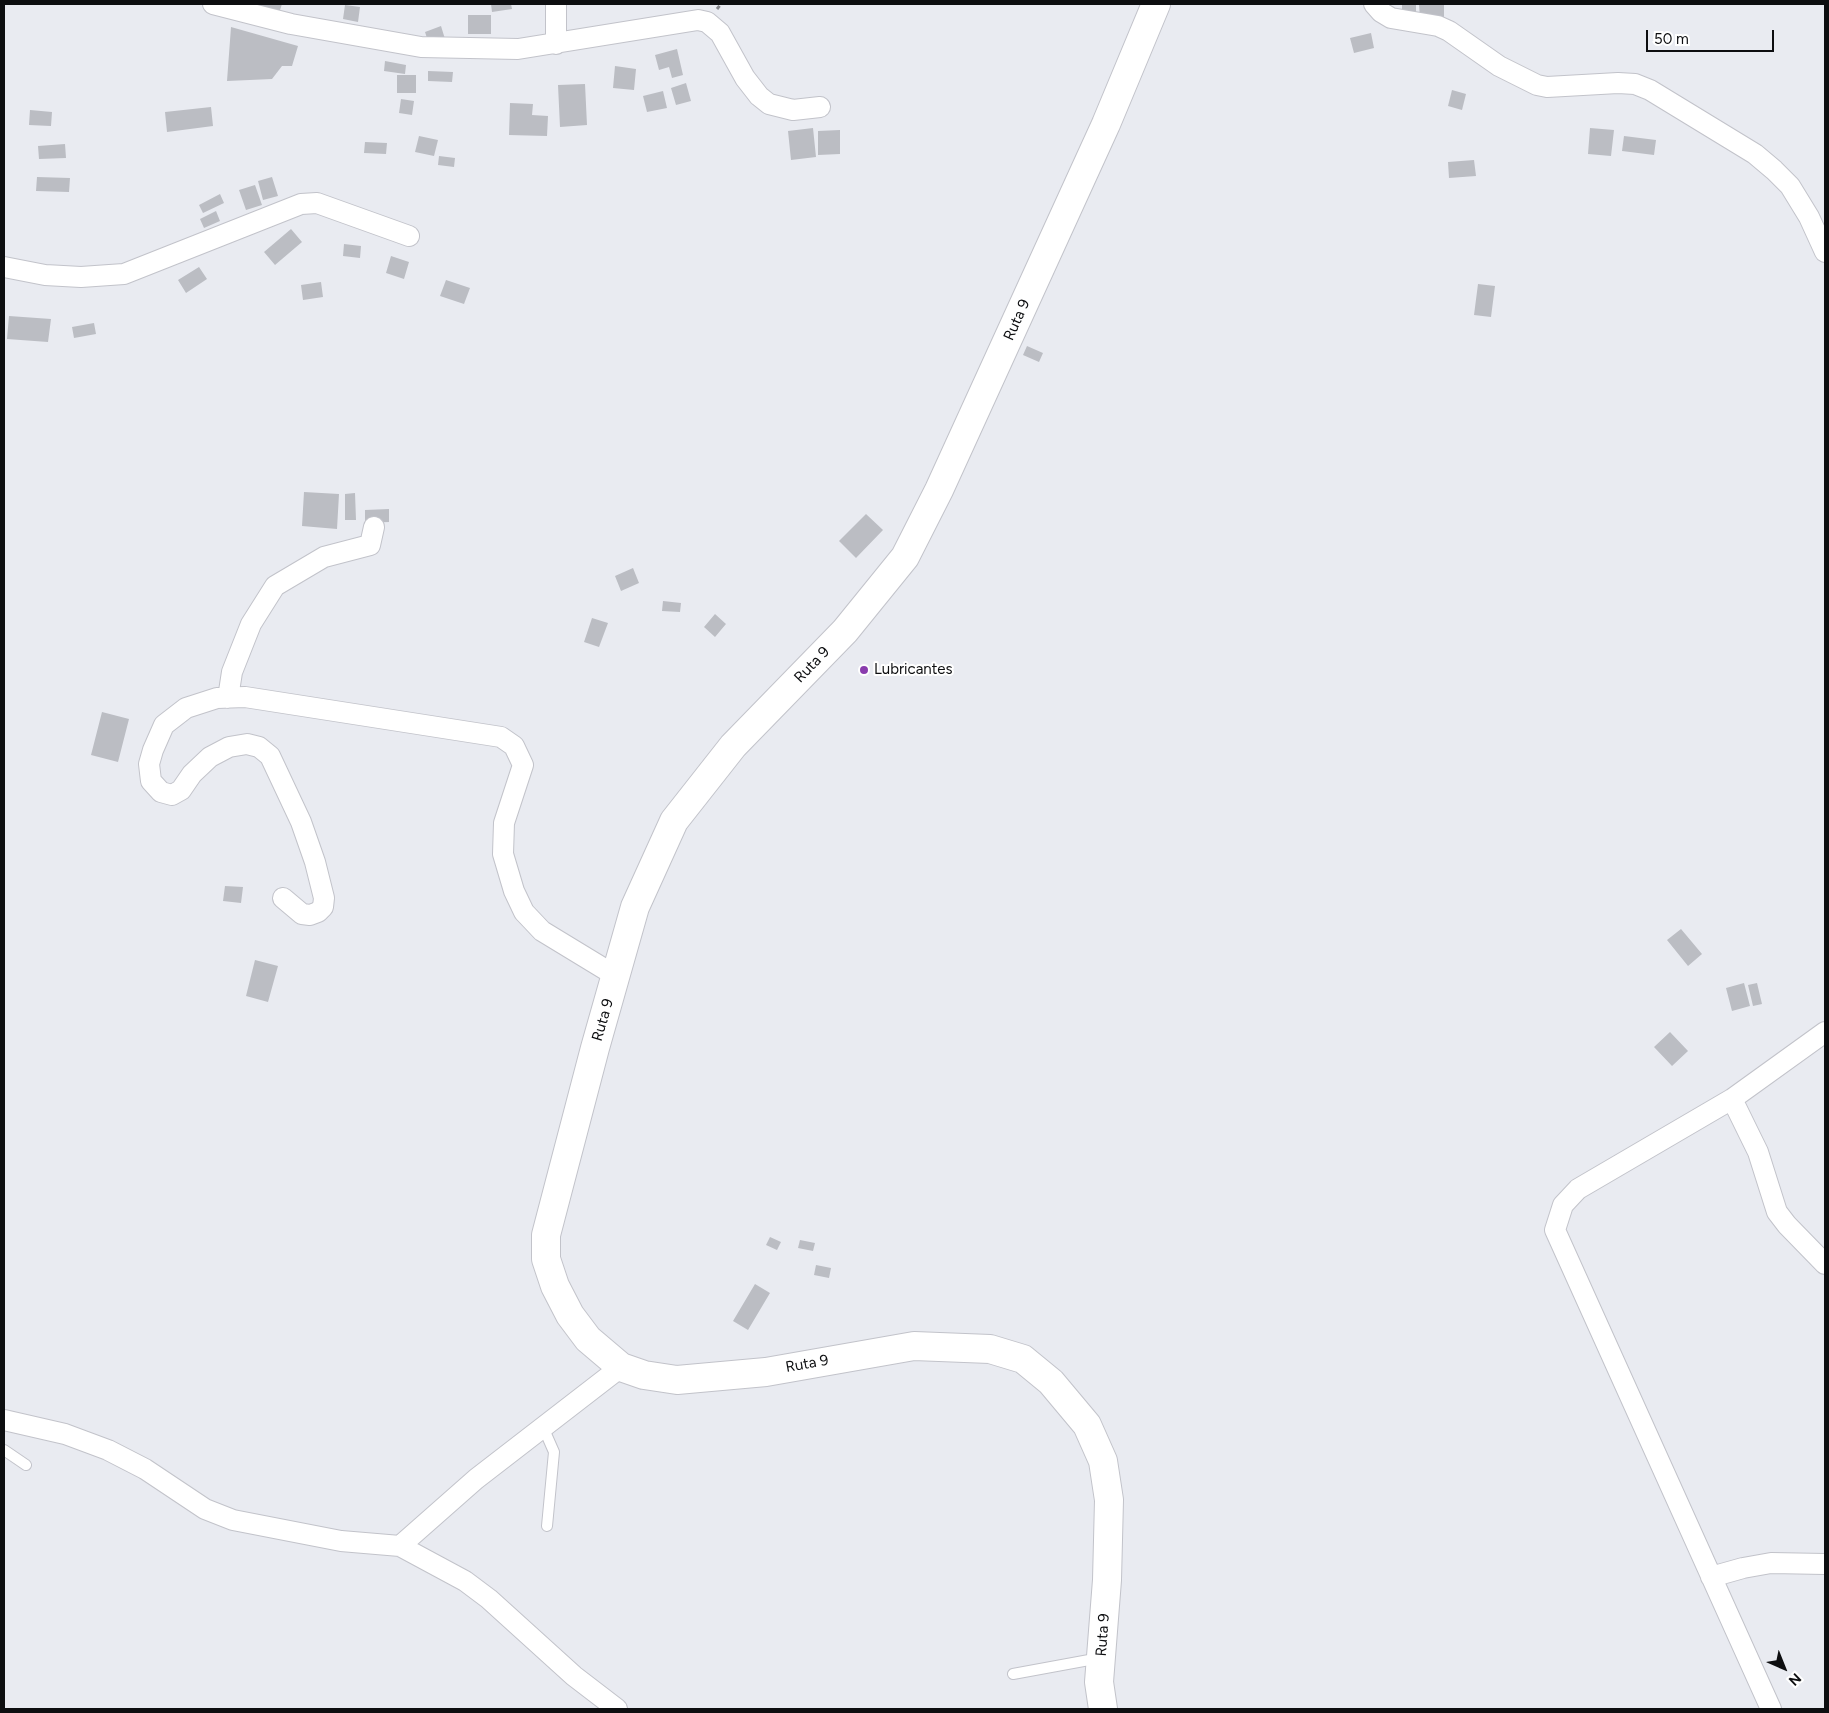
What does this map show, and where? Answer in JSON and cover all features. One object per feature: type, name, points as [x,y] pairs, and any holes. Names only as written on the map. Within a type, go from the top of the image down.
[{"type":"main road","name":"Ruta 9","points":[[1103,1709],[1099,1682],[1110,1500],[1103,1461],[1087,1426],[1051,1382],[1023,1360],[990,1349],[914,1346],[766,1372],[676,1380],[644,1375],[621,1367],[588,1339],[570,1315],[555,1286],[546,1259],[546,1236],[635,907],[674,821],[733,746],[845,630],[905,557],[939,490],[1106,124],[1156,4]]},
{"type":"street","points":[[212,4],[291,24],[421,47],[518,49],[698,20],[707,22],[720,33],[749,84],[769,104],[793,110],[820,107]]},
{"type":"street","points":[[556,4],[556,44]]},
{"type":"street","points":[[1374,4],[1381,12],[1391,18],[1438,26],[1449,31],[1499,66],[1537,85],[1547,87],[1618,83],[1634,84],[1650,90],[1735,141],[1774,170],[1794,194],[1809,217],[1825,252]]},
{"type":"street","points":[[4,267],[45,275],[81,277],[124,274],[301,204],[317,203],[409,236]]},
{"type":"street","points":[[228,698],[232,672],[251,624],[275,586],[324,557],[370,545],[374,527]]},
{"type":"street","points":[[283,898],[302,914],[310,915],[318,912],[323,907],[324,898],[315,862],[301,822],[270,756],[259,748],[247,744],[229,747],[210,757],[192,774],[181,790],[172,796],[161,792],[151,781],[149,764],[152,750],[164,725],[186,708],[217,698],[245,697],[501,736],[514,746],[523,765],[504,822],[503,854],[514,891],[524,912],[542,931],[616,976]]},
{"type":"street","points":[[1771,1709],[1555,1230],[1562,1205],[1578,1189],[1732,1099],[1825,1032]]},
{"type":"street","points":[[1732,1099],[1758,1152],[1777,1212],[1825,1264]]},
{"type":"street","points":[[400,1546],[476,1480],[621,1367]]},
{"type":"street","points":[[4,1420],[65,1434],[108,1450],[145,1469],[204,1509],[233,1520],[341,1541],[400,1546],[465,1581],[574,1676],[617,1709]]},
{"type":"street","points":[[1711,1577],[1771,1563],[1825,1564]]},
{"type":"lane","points":[[543,1428],[554,1452],[547,1526]]},
{"type":"lane","points":[[4,1450],[26,1465]]},
{"type":"lane","points":[[1013,1674],[1101,1658]]},
{"type":"building","points":[[247,4],[282,4],[278,16]]},
{"type":"building","points":[[491,4],[511,4],[512,9],[492,12]]},
{"type":"building","points":[[1402,4],[1416,4],[1416,16],[1402,16]]},
{"type":"building","points":[[1419,4],[1444,4],[1444,18],[1420,19]]},
{"type":"building","points":[[345,5],[360,7],[358,22],[343,19]]},
{"type":"building","points":[[468,15],[491,15],[491,34],[468,34]]},
{"type":"building","points":[[441,26],[445,39],[429,44],[425,32]]},
{"type":"building","points":[[231,27],[298,46],[292,66],[282,66],[272,79],[227,81]]},
{"type":"building","points":[[1371,33],[1374,48],[1354,53],[1350,38]]},
{"type":"building","points":[[677,49],[683,75],[672,78],[669,67],[659,70],[655,55]]},
{"type":"building","points":[[385,61],[406,65],[405,74],[384,71]]},
{"type":"building","points":[[615,66],[636,69],[634,90],[613,88]]},
{"type":"building","points":[[428,71],[453,72],[452,82],[428,81]]},
{"type":"building","points":[[397,75],[416,75],[416,93],[397,93]]},
{"type":"building","points":[[686,83],[691,101],[676,105],[671,88]]},
{"type":"building","points":[[585,84],[587,125],[560,127],[558,85]]},
{"type":"building","points":[[1452,90],[1466,94],[1462,110],[1448,106]]},
{"type":"building","points":[[663,91],[667,108],[647,112],[643,96]]},
{"type":"building","points":[[401,99],[414,101],[412,115],[399,113]]},
{"type":"building","points":[[510,103],[533,104],[532,115],[548,116],[547,136],[509,135]]},
{"type":"building","points":[[211,107],[213,126],[167,132],[165,112]]},
{"type":"building","points":[[30,110],[52,112],[51,126],[29,125]]},
{"type":"building","points":[[813,128],[816,157],[791,160],[788,131]]},
{"type":"building","points":[[1590,128],[1614,130],[1611,156],[1588,154]]},
{"type":"building","points":[[840,130],[840,154],[818,155],[818,131]]},
{"type":"building","points":[[419,136],[438,140],[434,156],[415,152]]},
{"type":"building","points":[[1624,136],[1656,140],[1654,155],[1622,151]]},
{"type":"building","points":[[365,142],[387,143],[386,154],[364,153]]},
{"type":"building","points":[[65,144],[66,158],[39,159],[38,146]]},
{"type":"building","points":[[439,156],[455,158],[454,167],[438,165]]},
{"type":"building","points":[[1474,160],[1476,176],[1449,178],[1448,162]]},
{"type":"building","points":[[37,177],[70,178],[69,192],[36,191]]},
{"type":"building","points":[[272,177],[278,196],[263,200],[258,181]]},
{"type":"building","points":[[255,185],[262,205],[246,210],[239,190]]},
{"type":"building","points":[[220,194],[224,203],[203,213],[199,205]]},
{"type":"building","points":[[216,211],[220,221],[204,228],[200,219]]},
{"type":"building","points":[[291,229],[302,242],[275,265],[264,252]]},
{"type":"building","points":[[344,244],[361,246],[360,258],[343,256]]},
{"type":"building","points":[[391,256],[409,262],[404,279],[386,273]]},
{"type":"building","points":[[199,267],[207,279],[186,293],[178,280]]},
{"type":"building","points":[[446,280],[470,288],[464,304],[440,296]]},
{"type":"building","points":[[321,282],[323,297],[303,300],[301,285]]},
{"type":"building","points":[[1478,284],[1495,286],[1491,317],[1474,315]]},
{"type":"building","points":[[9,316],[51,319],[48,342],[7,339]]},
{"type":"building","points":[[94,323],[96,334],[74,338],[72,327]]},
{"type":"building","points":[[1027,346],[1043,353],[1039,362],[1023,355]]},
{"type":"building","points":[[304,492],[339,494],[337,529],[302,526]]},
{"type":"building","points":[[355,493],[356,520],[345,520],[345,494]]},
{"type":"building","points":[[389,509],[389,522],[365,523],[365,510]]},
{"type":"building","points":[[866,514],[883,530],[856,558],[839,541]]},
{"type":"building","points":[[633,568],[639,583],[621,591],[615,576]]},
{"type":"building","points":[[663,601],[681,603],[680,612],[662,611]]},
{"type":"building","points":[[715,614],[726,624],[715,637],[704,627]]},
{"type":"building","points":[[592,618],[608,623],[599,647],[584,642]]},
{"type":"building","points":[[102,712],[129,719],[118,762],[91,755]]},
{"type":"building","points":[[225,886],[243,887],[241,903],[223,901]]},
{"type":"building","points":[[1681,929],[1702,954],[1688,966],[1667,940]]},
{"type":"building","points":[[255,960],[278,966],[268,1002],[246,996]]},
{"type":"building","points":[[1744,983],[1750,1006],[1732,1011],[1726,988]]},
{"type":"building","points":[[1757,983],[1762,1004],[1753,1006],[1748,985]]},
{"type":"building","points":[[1670,1032],[1688,1051],[1672,1066],[1654,1047]]},
{"type":"building","points":[[770,1237],[781,1242],[777,1250],[766,1245]]},
{"type":"building","points":[[800,1240],[815,1243],[813,1251],[798,1248]]},
{"type":"building","points":[[816,1265],[831,1268],[829,1278],[814,1275]]},
{"type":"building","points":[[755,1284],[770,1293],[748,1330],[733,1321]]},
{"type":"place","name":"Lubricantes","points":[[864,670]]}]
